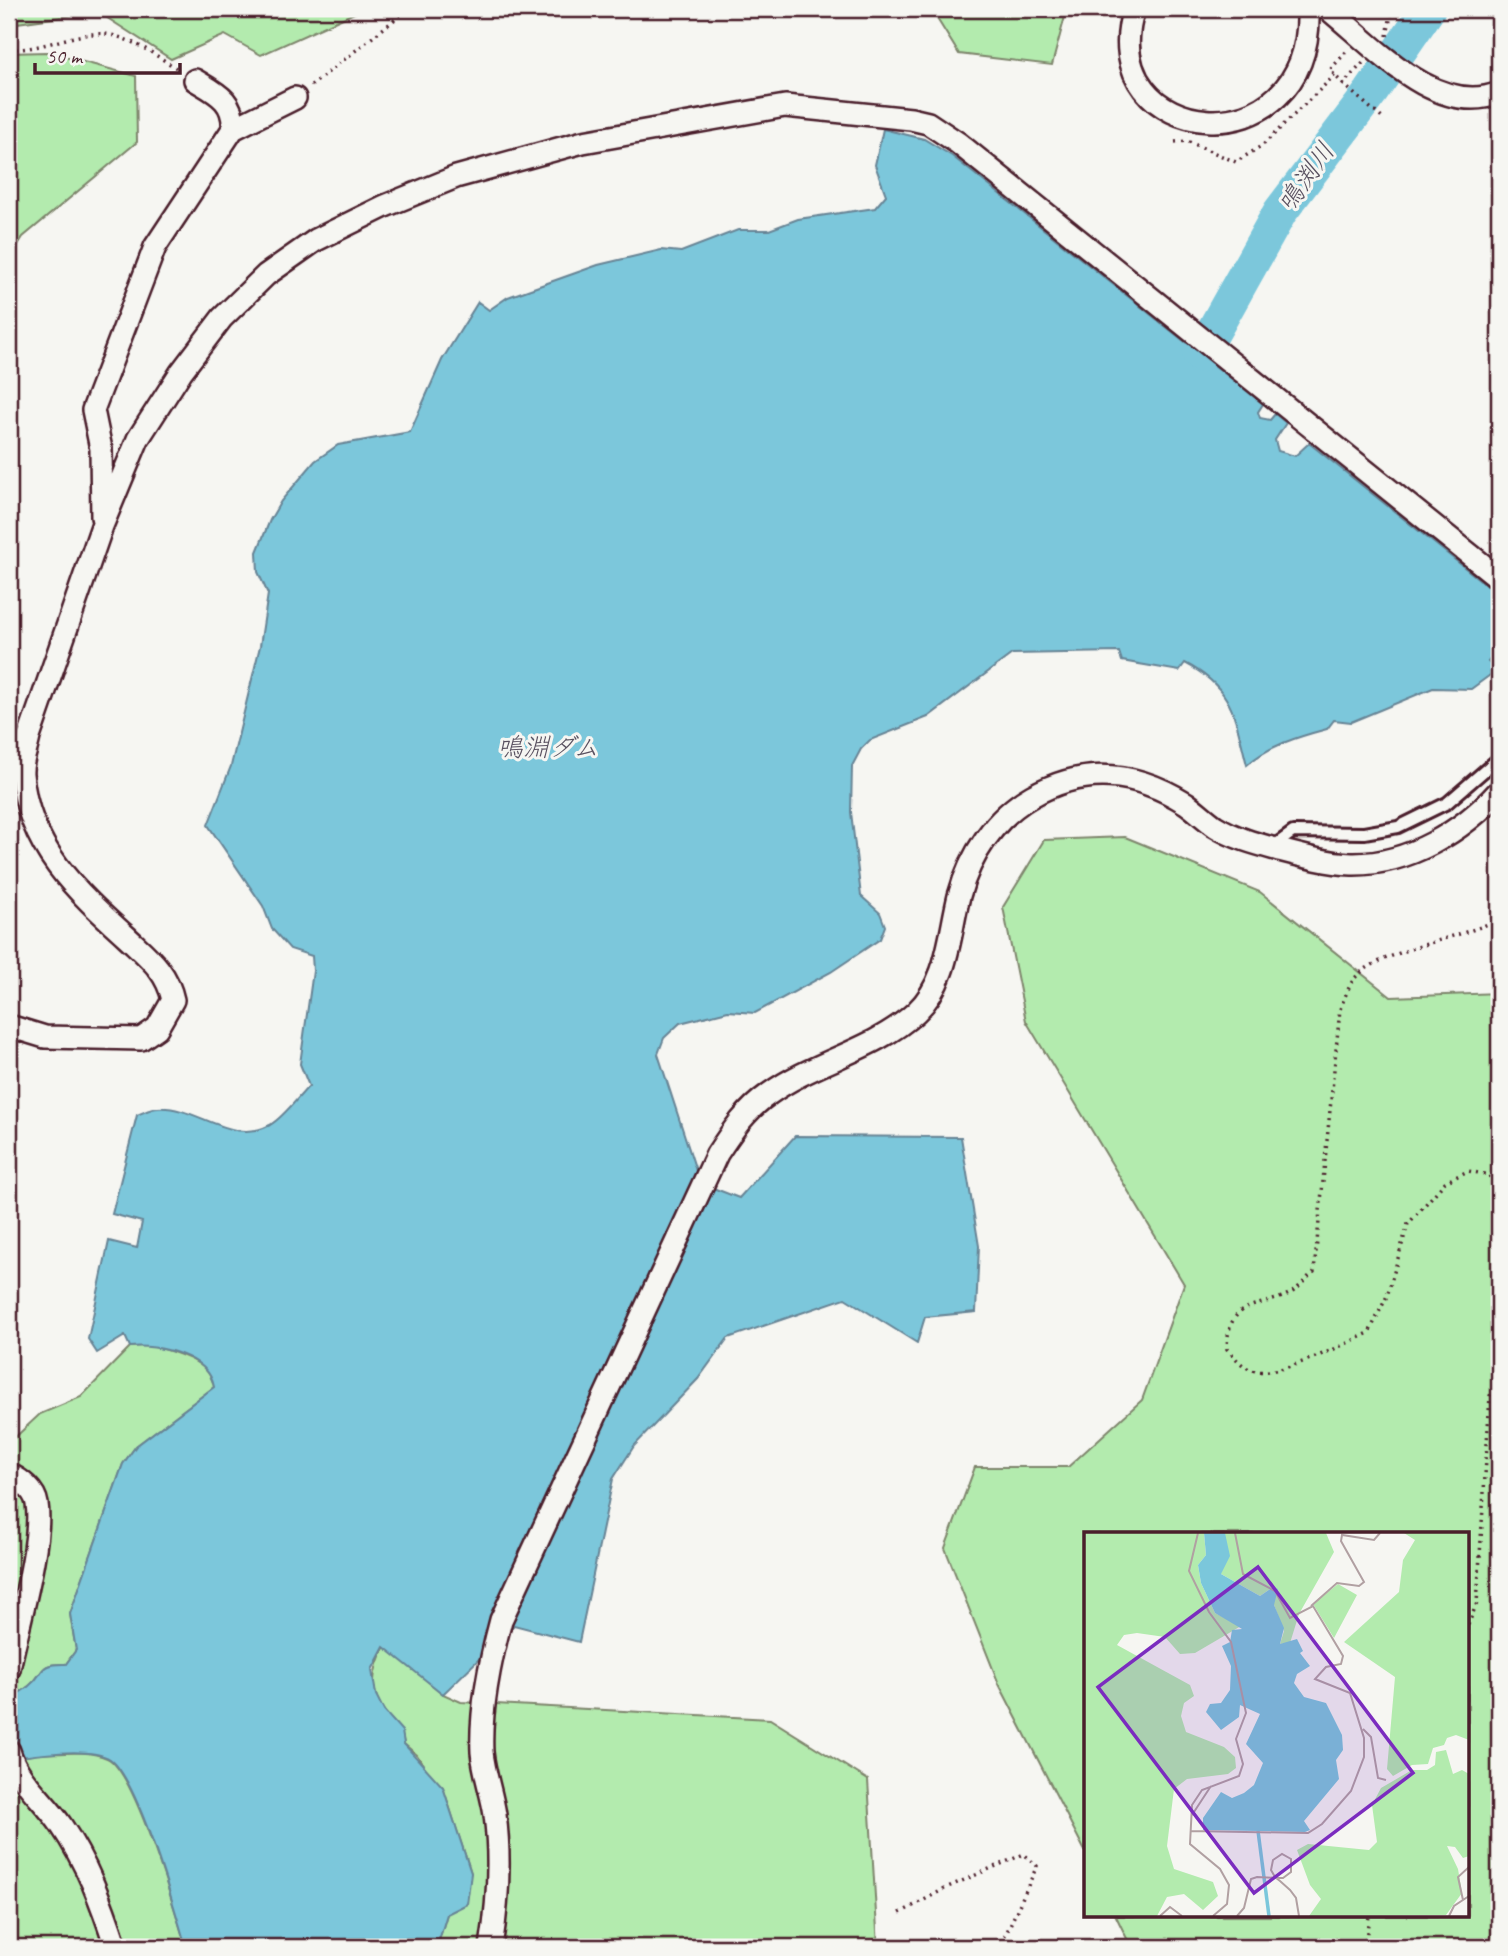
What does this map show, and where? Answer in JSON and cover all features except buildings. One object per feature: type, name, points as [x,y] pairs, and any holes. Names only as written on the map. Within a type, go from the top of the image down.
[{"type":"street","points":[[1134,9],[1128,34],[1129,59],[1143,87],[1163,107],[1188,119],[1213,122],[1243,118],[1269,104],[1288,85],[1300,65],[1307,43],[1308,9]]},
{"type":"street","points":[[1328,9],[1419,83],[1440,94],[1465,99],[1499,93]]},
{"type":"street","points":[[102,526],[101,449],[93,410],[155,247],[233,129],[234,116],[230,105],[195,80]]},
{"type":"street","points":[[233,129],[295,98]]},
{"type":"street","points":[[9,1026],[45,1037],[141,1038],[157,1028],[173,1000],[164,972],[76,891],[57,869],[32,820],[22,772],[29,737],[102,526],[138,439],[181,372],[222,317],[266,275],[316,240],[385,206],[456,177],[583,142],[785,106],[911,119],[939,130],[1499,578]]},
{"type":"street","points":[[491,1947],[498,1904],[499,1863],[495,1814],[482,1752],[485,1704],[501,1620],[695,1199],[734,1126],[770,1093],[888,1033],[916,1012],[934,992],[952,936],[960,895],[975,855],[988,834],[1008,812],[1031,796],[1065,780],[1097,776],[1132,778],[1161,789],[1215,826],[1250,842],[1353,864],[1400,856],[1442,839],[1479,813],[1499,791]]},
{"type":"street","points":[[9,1474],[21,1479],[37,1501],[37,1530],[9,1669]]},
{"type":"street","points":[[9,1751],[13,1766],[60,1823],[84,1862],[116,1947]]},
{"type":"lane","points":[[1271,848],[1293,832],[1364,833],[1398,827],[1447,803],[1499,758]]},
{"type":"path","points":[[295,98],[408,9]]},
{"type":"path","points":[[9,49],[24,50],[105,34],[152,53],[195,80]]},
{"type":"path","points":[[1343,84],[1382,118]]},
{"type":"path","points":[[1499,919],[1480,929],[1377,962],[1354,979],[1340,1009],[1314,1272],[1294,1291],[1243,1307],[1228,1329],[1227,1349],[1241,1364],[1254,1371],[1279,1370],[1369,1334],[1387,1296],[1408,1224],[1429,1197],[1444,1182],[1468,1171],[1489,1175],[1499,1198]]},
{"type":"path","points":[[1470,1620],[1477,1602],[1490,1396],[1499,1373]]},
{"type":"path","points":[[900,1913],[948,1887],[1024,1854],[1037,1866],[1000,1947]]},
{"type":"path","points":[[1364,1947],[1369,1918]]},
{"type":"green space","points":[[9,9],[363,9],[261,55],[225,35],[171,59],[98,12],[9,24]]},
{"type":"green space","points":[[931,9],[1067,9],[1052,65],[959,54]]},
{"type":"green space","points":[[46,52],[136,76],[137,142],[23,237],[9,259],[9,53]]},
{"type":"green space","points":[[1125,837],[1260,892],[1391,997],[1499,993],[1499,1947],[1131,1947],[1117,1918],[1470,1918],[1470,1532],[1084,1532],[1084,1849],[999,1684],[945,1548],[975,1467],[1068,1467],[1142,1400],[1184,1284],[1026,1021],[1003,907],[1044,840]]},
{"type":"green space","points":[[151,1345],[190,1358],[206,1370],[214,1387],[136,1446],[123,1464],[70,1614],[76,1650],[66,1664],[46,1667],[29,1686],[9,1700],[9,1443],[40,1414],[81,1397],[130,1347]]},
{"type":"green space","points":[[385,1646],[443,1694],[461,1702],[770,1719],[868,1780],[878,1947],[437,1947],[447,1914],[471,1873],[443,1787],[429,1774],[417,1755],[404,1744],[400,1731],[377,1697],[375,1672]]},
{"type":"green space","points":[[37,1754],[99,1755],[118,1768],[142,1814],[186,1947],[9,1947],[9,1759]]},
{"type":"water","name":"鳴淵ダム","points":[[883,129],[924,139],[952,156],[1263,404],[1258,412],[1260,418],[1270,420],[1275,414],[1286,423],[1275,440],[1278,451],[1295,456],[1309,443],[1499,595],[1499,648],[1488,662],[1497,670],[1471,689],[1433,688],[1351,722],[1334,720],[1327,729],[1275,747],[1247,765],[1230,705],[1214,683],[1185,663],[1179,671],[1122,661],[1119,652],[1012,654],[928,717],[870,740],[861,749],[852,766],[851,812],[861,896],[880,913],[885,926],[880,939],[831,972],[755,1013],[728,1011],[680,1023],[664,1038],[658,1054],[700,1183],[739,1198],[795,1136],[961,1137],[979,1246],[976,1312],[925,1317],[917,1343],[845,1298],[728,1338],[698,1379],[634,1446],[613,1479],[579,1642],[514,1625],[443,1694],[384,1647],[372,1670],[376,1695],[384,1711],[402,1731],[404,1744],[443,1787],[471,1873],[467,1904],[447,1914],[437,1947],[186,1947],[154,1847],[121,1771],[110,1759],[89,1753],[31,1755],[9,1759],[9,1700],[29,1686],[46,1667],[66,1664],[76,1650],[70,1614],[123,1464],[136,1446],[214,1387],[203,1367],[180,1354],[154,1347],[130,1347],[125,1336],[97,1353],[88,1339],[109,1241],[137,1248],[142,1222],[112,1214],[137,1115],[155,1108],[172,1109],[227,1128],[256,1130],[270,1125],[286,1112],[309,1086],[300,1064],[313,971],[312,956],[290,949],[272,929],[263,906],[208,825],[231,766],[260,646],[268,594],[258,572],[257,552],[281,501],[315,461],[338,445],[410,432],[442,360],[478,302],[489,310],[508,297],[598,265],[661,250],[681,252],[738,230],[769,230],[798,219],[875,208],[886,195],[875,165]]},
{"type":"waterway","name":"鳴渕川","points":[[1200,355],[1280,212],[1371,92],[1428,9]]}]
